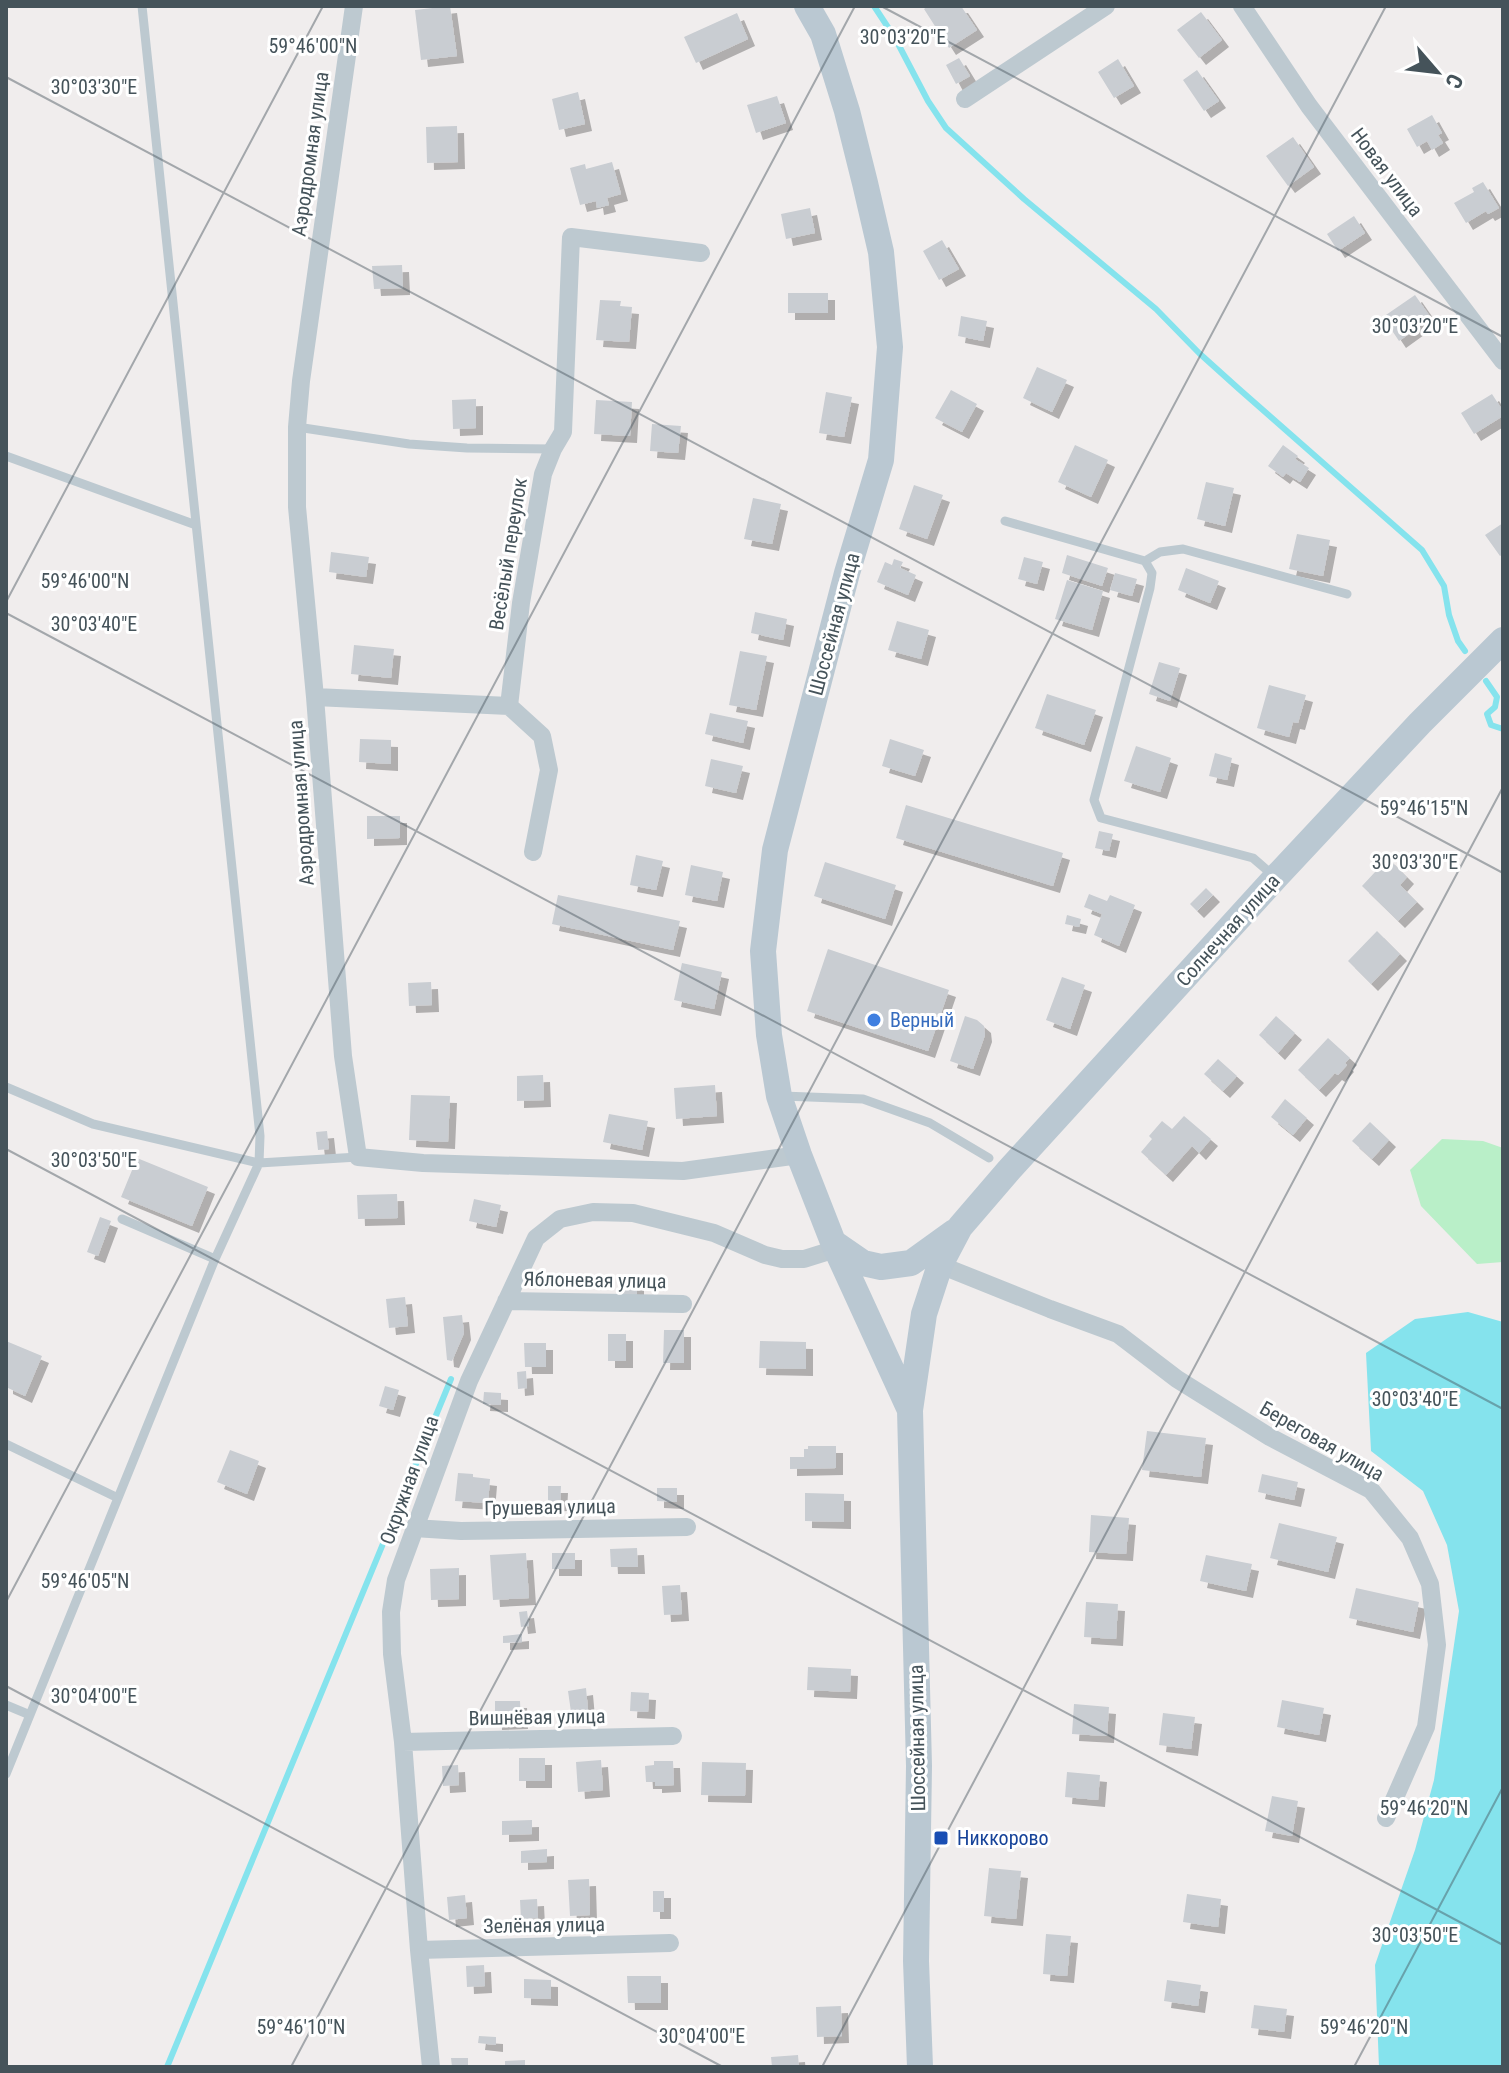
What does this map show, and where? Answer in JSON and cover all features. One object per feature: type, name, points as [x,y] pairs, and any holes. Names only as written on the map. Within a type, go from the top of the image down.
[{"type":"main road","name":"Шоссейная улица","points":[[807,6],[823,34],[865,183],[881,252],[890,347],[881,460],[847,573],[775,850],[763,951],[769,1035],[779,1096],[834,1246],[910,1410],[919,1766],[916,1961],[920,2067]]},
{"type":"main road","name":"Солнечная улица","points":[[960,1227],[1276,877],[1420,723],[1503,640]]},
{"type":"main road","points":[[834,1246],[863,1263],[881,1267],[911,1263],[960,1227]]},
{"type":"main road","points":[[910,1410],[924,1314],[940,1265],[960,1227]]},
{"type":"street","name":"Аэродромная улица","points":[[354,6],[301,381],[297,427],[297,507],[343,1056],[358,1157]]},
{"type":"street","points":[[965,99],[1106,6]]},
{"type":"street","name":"Новая улица","points":[[1242,6],[1309,106],[1503,361]]},
{"type":"street","name":"Весёлый переулок","points":[[509,706],[521,603],[543,474],[563,432],[571,237],[701,253]]},
{"type":"street","points":[[315,697],[509,706],[542,736],[549,770],[533,852]]},
{"type":"street","points":[[358,1157],[423,1163],[683,1171],[799,1155]]},
{"type":"street","name":"Окружная улица","points":[[431,2067],[403,1742],[392,1654],[391,1612],[396,1580],[469,1381],[536,1238],[560,1219],[593,1212],[633,1213],[714,1233],[782,1259],[804,1259],[834,1246]]},
{"type":"street","name":"Береговая улица","points":[[940,1265],[1118,1334],[1177,1379],[1270,1437],[1371,1490],[1410,1538],[1430,1584],[1437,1645],[1426,1727],[1386,1818]]},
{"type":"street","name":"Яблоневая улица","points":[[506,1301],[683,1304]]},
{"type":"street","name":"Грушевая улица","points":[[414,1528],[461,1531],[687,1527]]},
{"type":"street","name":"Вишнёвая улица","points":[[403,1742],[673,1736]]},
{"type":"street","name":"Зелёная улица","points":[[419,1950],[670,1943]]},
{"type":"lane","points":[[6,1774],[215,1259],[259,1163],[260,1136],[142,6]]},
{"type":"lane","points":[[297,427],[409,444],[553,449]]},
{"type":"lane","points":[[6,456],[196,525]]},
{"type":"lane","points":[[1005,521],[1145,561],[1152,573],[1094,800],[1101,818],[1253,858],[1276,877]]},
{"type":"lane","points":[[1145,561],[1160,552],[1183,549],[1347,594]]},
{"type":"lane","points":[[6,1087],[93,1124],[259,1163],[358,1157]]},
{"type":"lane","points":[[779,1096],[863,1099],[930,1123],[989,1158]]},
{"type":"lane","points":[[122,1219],[215,1259]]},
{"type":"lane","points":[[6,1444],[118,1498]]},
{"type":"lane","points":[[6,1705],[30,1715]]},
{"type":"green space","points":[[1442,1139],[1483,1141],[1503,1148],[1503,1262],[1477,1264],[1421,1206],[1410,1170]]},
{"type":"water","points":[[1468,1312],[1503,1322],[1503,2067],[1379,2067],[1375,1965],[1415,1850],[1434,1780],[1459,1611],[1447,1545],[1423,1491],[1371,1451],[1366,1353],[1415,1319]]},
{"type":"building","points":[[450,6],[457,56],[421,60],[415,10]]},
{"type":"building","points":[[928,6],[961,6],[977,30],[949,48],[924,9]]},
{"type":"building","points":[[1201,12],[1222,40],[1199,58],[1177,30]]},
{"type":"building","points":[[737,13],[748,39],[696,63],[684,37]]},
{"type":"building","points":[[959,58],[970,76],[956,84],[946,65]]},
{"type":"building","points":[[1118,59],[1134,86],[1114,98],[1098,72]]},
{"type":"building","points":[[1197,70],[1219,101],[1204,111],[1183,80]]},
{"type":"building","points":[[578,92],[585,124],[559,130],[552,99]]},
{"type":"building","points":[[777,96],[786,123],[756,133],[747,105]]},
{"type":"building","points":[[1432,115],[1442,133],[1438,135],[1443,143],[1432,150],[1427,141],[1417,147],[1407,129]]},
{"type":"building","points":[[457,126],[458,162],[427,163],[426,127]]},
{"type":"building","points":[[1293,137],[1314,167],[1288,186],[1266,156]]},
{"type":"building","points":[[612,162],[621,194],[607,198],[609,205],[597,208],[596,201],[580,205],[570,168],[585,164],[586,169]]},
{"type":"building","points":[[1483,182],[1499,208],[1488,214],[1486,211],[1466,223],[1454,203],[1474,192],[1472,188]]},
{"type":"building","points":[[810,208],[815,233],[786,239],[781,214]]},
{"type":"building","points":[[1354,216],[1365,233],[1338,251],[1327,234]]},
{"type":"building","points":[[942,240],[959,269],[939,280],[923,251]]},
{"type":"building","points":[[402,265],[403,288],[374,289],[372,266]]},
{"type":"building","points":[[788,293],[828,293],[828,313],[788,313]]},
{"type":"building","points":[[1415,295],[1431,318],[1399,341],[1383,317]]},
{"type":"building","points":[[600,300],[621,301],[620,306],[632,307],[629,342],[596,340]]},
{"type":"building","points":[[961,316],[987,321],[983,341],[958,336]]},
{"type":"building","points":[[1037,367],[1067,380],[1052,412],[1023,398]]},
{"type":"building","points":[[951,390],[977,404],[962,432],[935,418]]},
{"type":"building","points":[[826,392],[852,397],[844,437],[819,433]]},
{"type":"building","points":[[1492,394],[1503,416],[1474,434],[1461,413]]},
{"type":"building","points":[[476,399],[476,428],[453,429],[452,400]]},
{"type":"building","points":[[596,400],[632,402],[630,436],[594,434]]},
{"type":"building","points":[[652,424],[681,426],[678,453],[650,451]]},
{"type":"building","points":[[1075,445],[1108,460],[1091,497],[1058,482]]},
{"type":"building","points":[[1283,445],[1298,456],[1295,459],[1309,468],[1300,482],[1286,473],[1283,477],[1268,466]]},
{"type":"building","points":[[1206,482],[1234,488],[1225,526],[1197,519]]},
{"type":"building","points":[[914,485],[943,495],[927,539],[899,529]]},
{"type":"building","points":[[753,498],[781,504],[772,544],[744,539]]},
{"type":"building","points":[[1503,523],[1503,554],[1500,556],[1485,535]]},
{"type":"building","points":[[1297,534],[1330,540],[1323,576],[1289,569]]},
{"type":"building","points":[[331,552],[369,557],[366,577],[329,572]]},
{"type":"building","points":[[1067,555],[1108,568],[1102,586],[1062,573]]},
{"type":"building","points":[[1024,557],[1043,562],[1037,584],[1018,579]]},
{"type":"building","points":[[894,559],[903,562],[900,568],[916,575],[908,595],[877,582],[885,562],[892,565]]},
{"type":"building","points":[[1186,568],[1219,581],[1210,603],[1178,590]]},
{"type":"building","points":[[1115,573],[1137,579],[1132,596],[1110,590]]},
{"type":"building","points":[[1067,580],[1103,591],[1092,630],[1055,619]]},
{"type":"building","points":[[755,612],[787,619],[783,640],[751,633]]},
{"type":"building","points":[[897,621],[929,630],[921,659],[888,650]]},
{"type":"building","points":[[354,645],[394,649],[391,678],[351,674]]},
{"type":"building","points":[[740,651],[767,656],[756,710],[729,705]]},
{"type":"building","points":[[1159,662],[1180,668],[1170,701],[1149,694]]},
{"type":"building","points":[[1269,685],[1306,695],[1298,723],[1293,722],[1289,737],[1257,728]]},
{"type":"building","points":[[1047,694],[1096,710],[1084,745],[1035,728]]},
{"type":"building","points":[[710,713],[748,721],[743,743],[705,734]]},
{"type":"building","points":[[360,739],[391,740],[391,764],[359,762]]},
{"type":"building","points":[[890,739],[924,750],[915,776],[882,766]]},
{"type":"building","points":[[1136,746],[1171,758],[1160,792],[1124,781]]},
{"type":"building","points":[[1215,753],[1232,758],[1227,780],[1209,776]]},
{"type":"building","points":[[711,759],[743,766],[736,793],[705,786]]},
{"type":"building","points":[[906,805],[1063,853],[1053,886],[896,838]]},
{"type":"building","points":[[367,816],[400,816],[400,838],[367,839]]},
{"type":"building","points":[[1099,831],[1113,834],[1109,851],[1095,848]]},
{"type":"building","points":[[636,855],[663,861],[656,890],[630,885]]},
{"type":"building","points":[[1388,858],[1407,877],[1400,885],[1417,902],[1398,921],[1362,886]]},
{"type":"building","points":[[825,862],[896,885],[885,919],[814,896]]},
{"type":"building","points":[[691,865],[723,872],[717,901],[685,895]]},
{"type":"building","points":[[1206,888],[1213,895],[1197,911],[1190,904]]},
{"type":"building","points":[[1089,894],[1107,901],[1110,895],[1135,905],[1119,946],[1094,935],[1102,914],[1084,907]]},
{"type":"building","points":[[558,895],[680,921],[673,950],[552,924]]},
{"type":"building","points":[[1067,915],[1081,919],[1079,927],[1065,924]]},
{"type":"building","points":[[1377,931],[1400,954],[1371,984],[1348,961]]},
{"type":"building","points":[[828,949],[949,990],[928,1051],[807,1011]]},
{"type":"building","points":[[682,963],[722,972],[714,1009],[674,1000]]},
{"type":"building","points":[[1062,977],[1085,985],[1070,1029],[1046,1020]]},
{"type":"building","points":[[431,982],[432,1005],[409,1006],[408,983]]},
{"type":"building","points":[[965,1016],[984,1026],[985,1035],[973,1069],[950,1061]]},
{"type":"building","points":[[1276,1016],[1295,1033],[1278,1053],[1259,1035]]},
{"type":"building","points":[[1328,1038],[1350,1058],[1338,1075],[1335,1073],[1319,1090],[1298,1070]]},
{"type":"building","points":[[1218,1059],[1237,1076],[1223,1091],[1204,1074]]},
{"type":"building","points":[[543,1075],[544,1100],[517,1101],[517,1076]]},
{"type":"building","points":[[715,1085],[717,1116],[676,1119],[674,1088]]},
{"type":"building","points":[[411,1095],[450,1096],[448,1142],[409,1140]]},
{"type":"building","points":[[1285,1099],[1307,1118],[1293,1135],[1271,1117]]},
{"type":"building","points":[[609,1114],[648,1121],[642,1150],[603,1142]]},
{"type":"building","points":[[1184,1116],[1211,1139],[1199,1153],[1192,1146],[1166,1175],[1141,1152],[1162,1121],[1172,1129]]},
{"type":"building","points":[[1370,1122],[1389,1140],[1372,1159],[1352,1141]]},
{"type":"building","points":[[327,1131],[329,1149],[318,1150],[316,1132]]},
{"type":"building","points":[[137,1158],[208,1187],[192,1226],[121,1197]]},
{"type":"building","points":[[397,1194],[398,1218],[358,1219],[357,1195]]},
{"type":"building","points":[[474,1199],[501,1205],[496,1227],[469,1221]]},
{"type":"building","points":[[100,1217],[111,1221],[98,1256],[87,1252]]},
{"type":"building","points":[[624,1274],[637,1274],[637,1297],[618,1296],[619,1278],[624,1278]]},
{"type":"building","points":[[405,1297],[408,1326],[389,1328],[386,1299]]},
{"type":"building","points":[[462,1315],[464,1333],[452,1361],[447,1360],[443,1317]]},
{"type":"building","points":[[664,1330],[684,1330],[684,1363],[663,1363]]},
{"type":"building","points":[[608,1334],[626,1334],[626,1361],[608,1361]]},
{"type":"building","points":[[6,1341],[42,1356],[25,1396],[6,1387]]},
{"type":"building","points":[[760,1341],[806,1342],[806,1369],[759,1368]]},
{"type":"building","points":[[524,1343],[546,1343],[546,1367],[525,1367]]},
{"type":"building","points":[[526,1371],[527,1388],[518,1389],[517,1372]]},
{"type":"building","points":[[385,1386],[399,1390],[393,1410],[379,1406]]},
{"type":"building","points":[[484,1392],[501,1393],[501,1405],[483,1404]]},
{"type":"building","points":[[1147,1431],[1206,1438],[1201,1477],[1142,1470]]},
{"type":"building","points":[[808,1446],[836,1446],[836,1468],[790,1469],[790,1457],[804,1457],[804,1449]]},
{"type":"building","points":[[230,1450],[259,1461],[247,1494],[217,1482]]},
{"type":"building","points":[[458,1473],[490,1479],[488,1503],[455,1501]]},
{"type":"building","points":[[1262,1474],[1298,1482],[1294,1500],[1258,1492]]},
{"type":"building","points":[[548,1486],[561,1486],[560,1504],[548,1505]]},
{"type":"building","points":[[657,1488],[677,1488],[677,1502],[657,1501]]},
{"type":"building","points":[[805,1493],[844,1494],[844,1522],[805,1521]]},
{"type":"building","points":[[1091,1515],[1129,1518],[1126,1554],[1089,1552]]},
{"type":"building","points":[[1279,1523],[1337,1537],[1328,1572],[1270,1558]]},
{"type":"building","points":[[637,1548],[638,1567],[611,1567],[610,1549]]},
{"type":"building","points":[[526,1553],[529,1598],[493,1600],[490,1555]]},
{"type":"building","points":[[552,1553],[575,1553],[575,1569],[552,1569]]},
{"type":"building","points":[[1206,1555],[1252,1564],[1246,1591],[1200,1581]]},
{"type":"building","points":[[459,1568],[459,1599],[431,1600],[430,1569]]},
{"type":"building","points":[[680,1585],[682,1614],[664,1615],[662,1586]]},
{"type":"building","points":[[1356,1588],[1419,1602],[1413,1632],[1349,1618]]},
{"type":"building","points":[[1086,1602],[1118,1604],[1116,1639],[1084,1637]]},
{"type":"building","points":[[527,1611],[529,1626],[521,1627],[519,1612]]},
{"type":"building","points":[[522,1634],[522,1642],[503,1643],[503,1636]]},
{"type":"building","points":[[808,1667],[851,1669],[850,1692],[807,1690]]},
{"type":"building","points":[[586,1688],[588,1710],[571,1712],[568,1691]]},
{"type":"building","points":[[631,1692],[649,1693],[648,1712],[630,1711]]},
{"type":"building","points":[[1282,1700],[1324,1708],[1319,1735],[1277,1727]]},
{"type":"building","points":[[495,1701],[520,1701],[521,1722],[495,1723]]},
{"type":"building","points":[[1074,1704],[1109,1707],[1107,1736],[1072,1734]]},
{"type":"building","points":[[1163,1713],[1195,1717],[1191,1749],[1159,1745]]},
{"type":"building","points":[[519,1758],[545,1758],[545,1781],[519,1781]]},
{"type":"building","points":[[601,1760],[603,1790],[578,1792],[576,1762]]},
{"type":"building","points":[[654,1761],[673,1761],[674,1785],[655,1786],[655,1782],[646,1782],[645,1766],[654,1765]]},
{"type":"building","points":[[702,1762],[746,1763],[745,1796],[701,1795]]},
{"type":"building","points":[[458,1765],[459,1785],[443,1786],[442,1766]]},
{"type":"building","points":[[1067,1772],[1100,1775],[1098,1800],[1065,1797]]},
{"type":"building","points":[[1272,1796],[1298,1801],[1292,1836],[1265,1831]]},
{"type":"building","points":[[532,1820],[532,1834],[502,1835],[502,1821]]},
{"type":"building","points":[[547,1849],[547,1862],[521,1863],[521,1851]]},
{"type":"building","points":[[989,1868],[1021,1871],[1016,1919],[984,1916]]},
{"type":"building","points":[[589,1879],[590,1915],[570,1916],[568,1880]]},
{"type":"building","points":[[653,1891],[664,1891],[664,1912],[653,1912]]},
{"type":"building","points":[[1187,1894],[1221,1899],[1218,1927],[1183,1922]]},
{"type":"building","points":[[465,1895],[467,1918],[449,1920],[447,1897]]},
{"type":"building","points":[[537,1899],[538,1918],[521,1919],[520,1900]]},
{"type":"building","points":[[1046,1934],[1071,1936],[1067,1976],[1043,1974]]},
{"type":"building","points":[[484,1965],[485,1986],[467,1987],[466,1966]]},
{"type":"building","points":[[627,1976],[661,1976],[661,2003],[628,2003]]},
{"type":"building","points":[[524,1979],[551,1980],[551,1999],[524,1998]]},
{"type":"building","points":[[1167,1980],[1201,1985],[1198,2006],[1164,2001]]},
{"type":"building","points":[[1254,2005],[1287,2009],[1284,2032],[1251,2028]]},
{"type":"building","points":[[841,2006],[842,2036],[817,2037],[816,2007]]},
{"type":"building","points":[[479,2036],[496,2037],[496,2045],[478,2043]]},
{"type":"building","points":[[798,2055],[799,2067],[772,2067],[771,2057]]},
{"type":"building","points":[[451,2058],[468,2058],[468,2067],[452,2067]]},
{"type":"building","points":[[525,2060],[525,2067],[505,2067],[505,2061]]},
{"type":"waterway","points":[[874,6],[946,128],[1024,199],[1156,309],[1199,353],[1422,550],[1444,586],[1449,615],[1465,651]]},
{"type":"waterway","points":[[1486,681],[1497,697],[1495,707],[1487,714],[1491,725],[1503,729]]},
{"type":"waterway","points":[[167,2067],[451,1379]]},
{"type":"place","name":"Верный","points":[[874,1020]]},
{"type":"place","name":"Никкорово","points":[[941,1838]]}]
